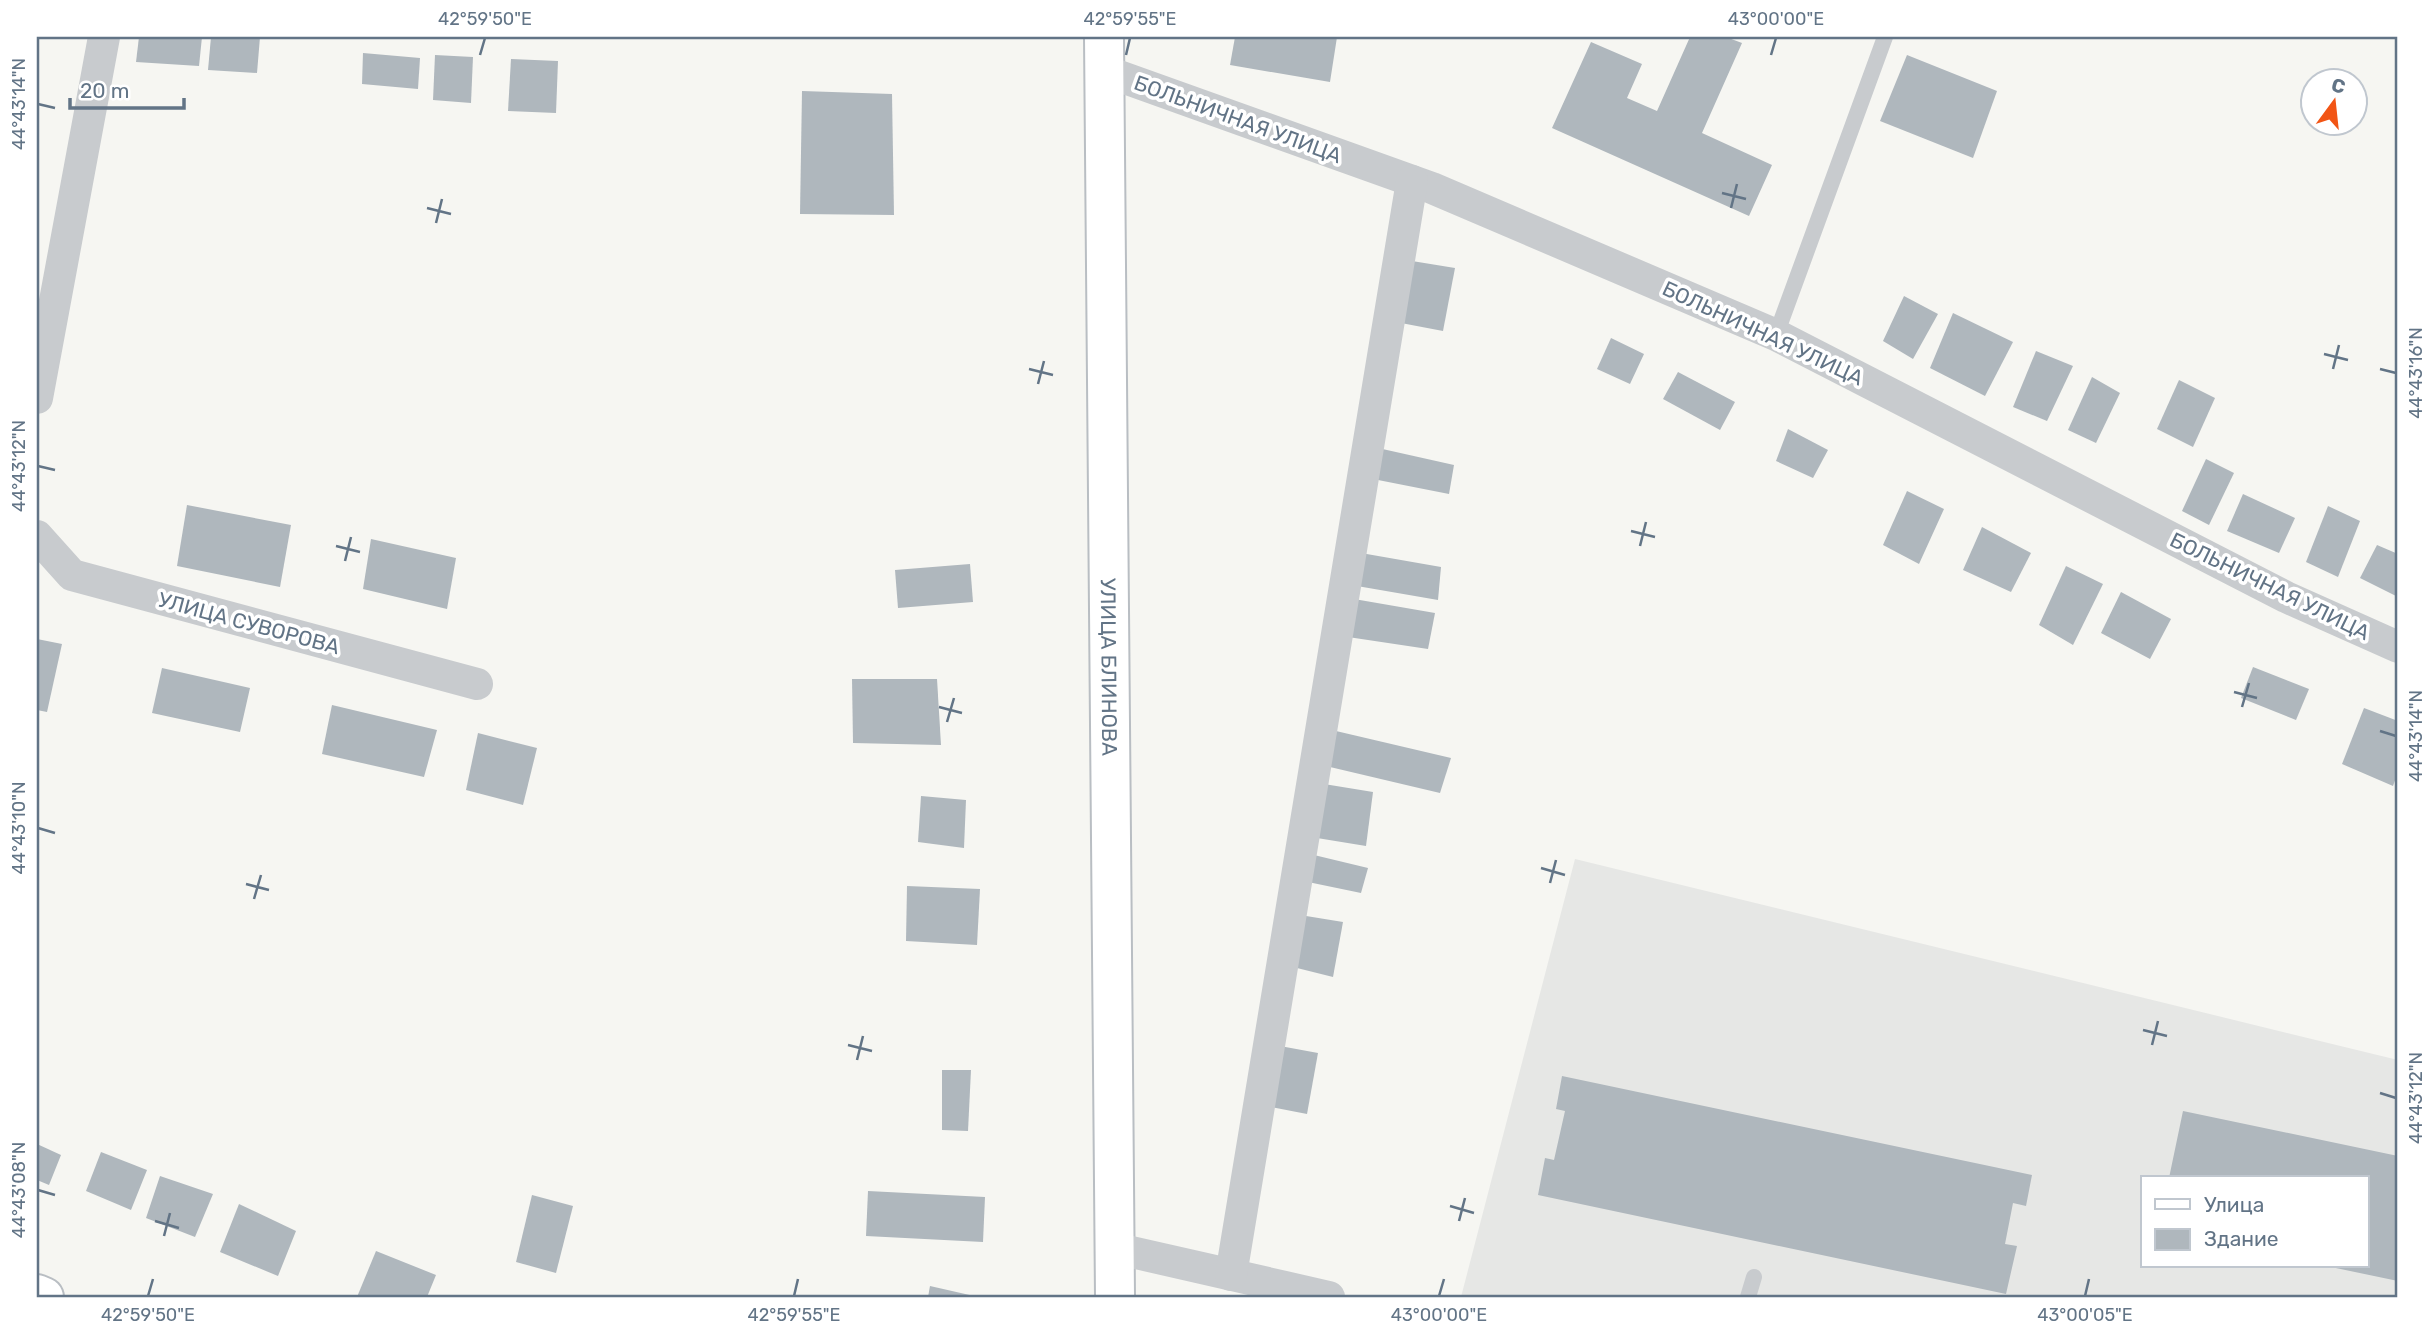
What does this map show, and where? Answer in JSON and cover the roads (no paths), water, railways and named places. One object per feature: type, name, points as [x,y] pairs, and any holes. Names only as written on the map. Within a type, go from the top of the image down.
[{"type":"main road","name":"УЛИЦА БЛИНОВА","points":[[1104,54],[1115,1297]]},
{"type":"main road","points":[[37,1294],[44,1297]]},
{"type":"street","points":[[37,398],[104,37]]},
{"type":"street","name":"БОЛЬНИЧНАЯ УЛИЦА","points":[[1104,54],[1776,335],[2286,597],[2398,647]]},
{"type":"street","points":[[1231,1275],[1412,181]]},
{"type":"street","name":"УЛИЦА СУВОРОВА","points":[[37,536],[72,575],[477,684]]},
{"type":"street","points":[[1114,1248],[1329,1297]]},
{"type":"lane","points":[[1776,335],[1885,37]]},
{"type":"lane","points":[[1748,1297],[1754,1278]]}]
